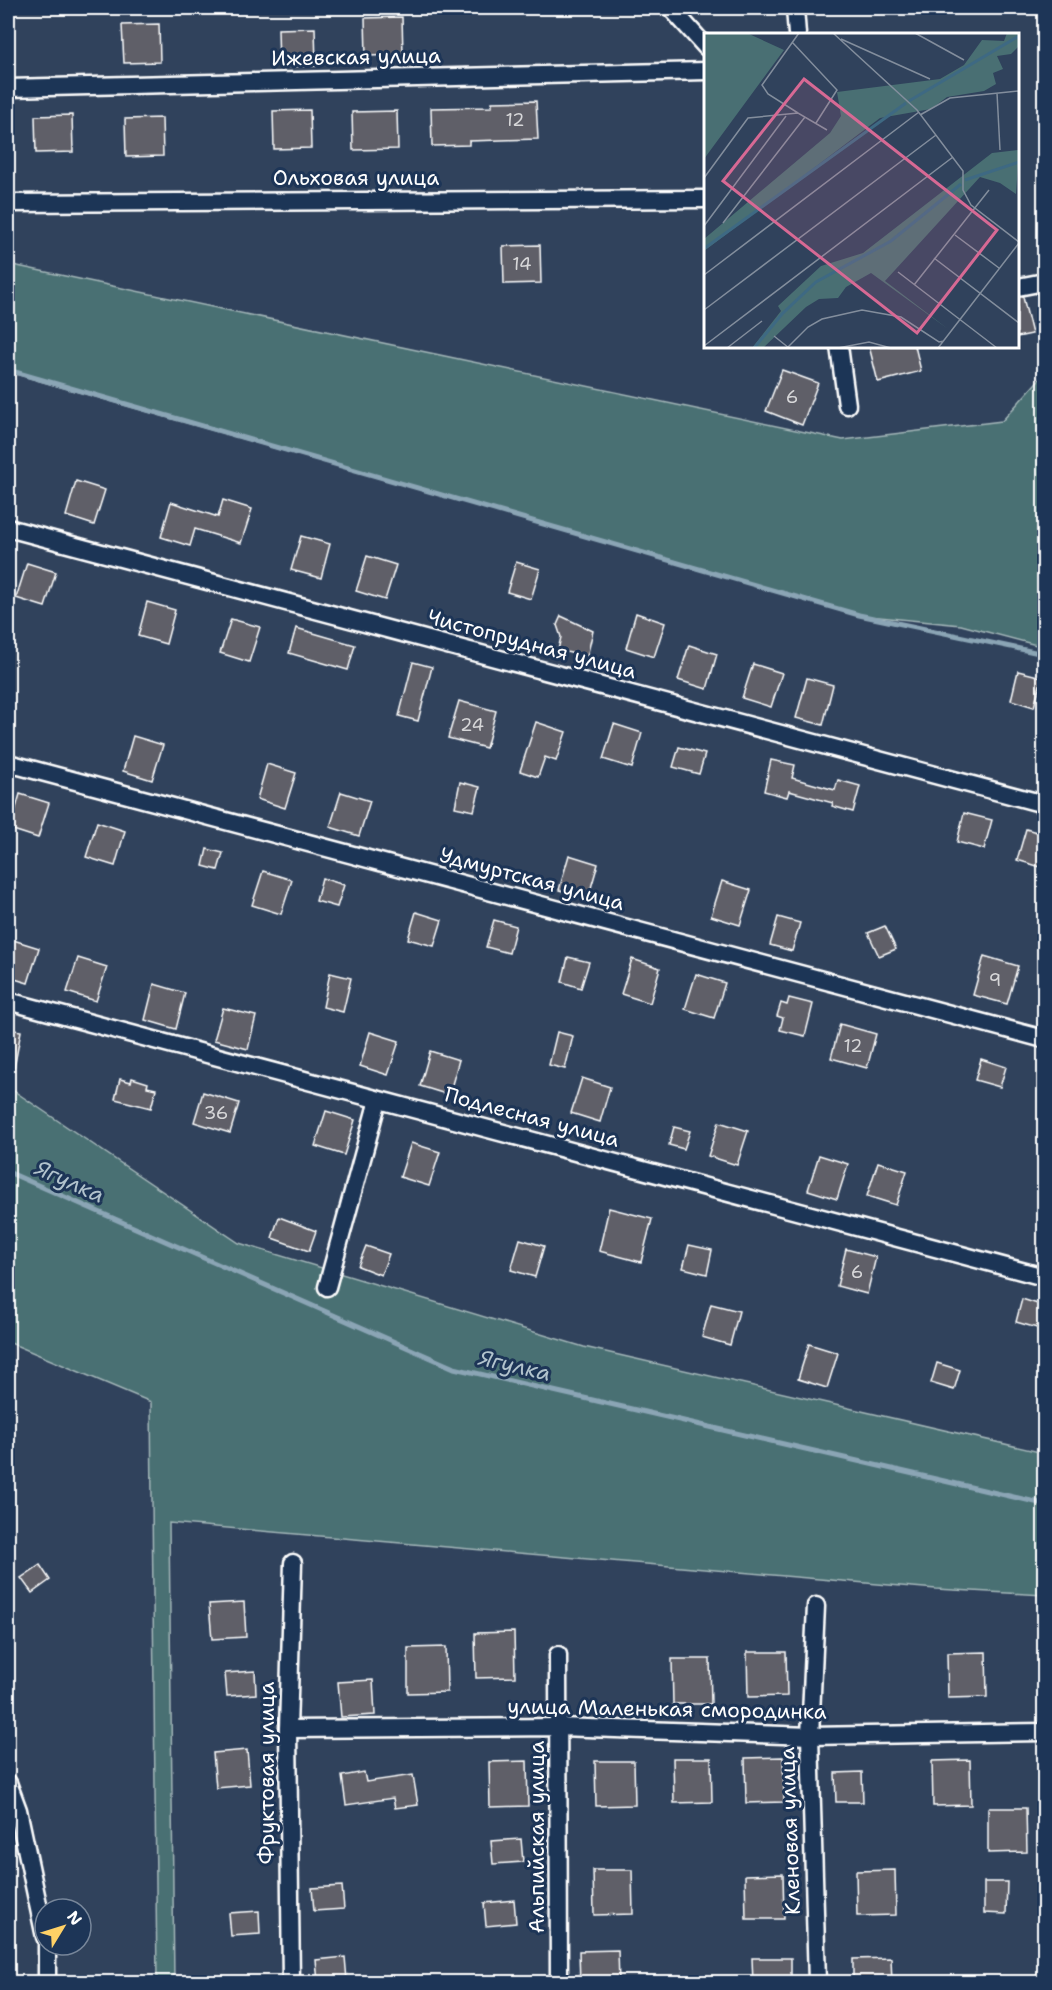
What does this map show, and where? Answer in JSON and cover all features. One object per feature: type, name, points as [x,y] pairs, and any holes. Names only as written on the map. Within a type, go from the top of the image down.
[{"type":"street","points":[[671,8],[704,45]]},
{"type":"street","points":[[795,8],[797,33]]},
{"type":"street","name":"Ижевская улица","points":[[8,88],[704,71]]},
{"type":"street","name":"Ольховая улица","points":[[8,203],[704,199]]},
{"type":"street","points":[[1019,287],[1044,282]]},
{"type":"street","points":[[839,348],[848,405]]},
{"type":"street","name":"Чистопрудная улица","points":[[8,528],[1044,804]]},
{"type":"street","name":"Удмуртская улица","points":[[8,763],[1044,1039]]},
{"type":"street","name":"Подлесная улица","points":[[8,1001],[1044,1277]]},
{"type":"street","points":[[327,1287],[378,1100]]},
{"type":"street","name":"Фруктовая улица","points":[[291,1983],[288,1729],[293,1563]]},
{"type":"street","name":"Кленовая улица","points":[[816,1605],[810,1736],[817,1983]]},
{"type":"street","name":"Альпийская улица","points":[[558,1655],[559,1983]]},
{"type":"street","name":"улица Маленькая смородинка","points":[[288,1729],[559,1727],[810,1736],[1044,1732]]},
{"type":"street","points":[[8,1783],[18,1810],[36,1897]]},
{"type":"street","points":[[47,1957],[47,1983]]},
{"type":"green space","points":[[8,264],[843,440],[1002,421],[1044,374],[1044,647],[961,625],[859,615],[8,372]]},
{"type":"green space","points":[[8,1087],[239,1243],[584,1347],[1044,1453],[1044,1595],[936,1589],[169,1523],[174,1982],[157,1982],[151,1402],[8,1342]]},
{"type":"building","points":[[402,17],[403,55],[366,56],[365,18]]},
{"type":"building","points":[[159,24],[160,62],[124,63],[122,25]]},
{"type":"building","points":[[315,28],[316,66],[279,67],[278,29]]},
{"type":"building","points":[[536,101],[538,139],[469,141],[469,145],[432,146],[431,108],[492,107],[492,102]]},
{"type":"building","points":[[310,110],[311,148],[274,149],[273,111]]},
{"type":"building","points":[[397,111],[398,149],[353,150],[352,112]]},
{"type":"building","points":[[72,115],[73,152],[36,153],[35,116]]},
{"type":"building","points":[[162,118],[163,156],[126,157],[125,119]]},
{"type":"building","points":[[540,245],[541,283],[504,284],[503,246]]},
{"type":"building","points":[[1019,297],[1023,297],[1032,334],[1019,337]]},
{"type":"building","points":[[870,348],[915,348],[921,371],[878,382]]},
{"type":"building","points":[[782,370],[818,383],[802,425],[766,411]]},
{"type":"building","points":[[76,481],[105,490],[94,525],[66,516]]},
{"type":"building","points":[[223,500],[252,509],[241,543],[195,529],[190,546],[161,537],[171,502],[218,517]]},
{"type":"building","points":[[301,536],[330,544],[321,578],[291,570]]},
{"type":"building","points":[[367,556],[396,565],[385,600],[356,591]]},
{"type":"building","points":[[516,562],[540,569],[531,599],[507,592]]},
{"type":"building","points":[[27,563],[56,572],[45,607],[16,598]]},
{"type":"building","points":[[147,602],[175,610],[166,644],[138,636]]},
{"type":"building","points":[[636,613],[665,623],[654,657],[626,648]]},
{"type":"building","points":[[561,616],[593,631],[587,657],[558,650],[561,637],[557,625]]},
{"type":"building","points":[[231,619],[260,627],[249,662],[220,653]]},
{"type":"building","points":[[296,628],[355,645],[348,670],[289,653]]},
{"type":"building","points":[[689,645],[717,654],[707,689],[678,680]]},
{"type":"building","points":[[413,662],[432,667],[418,721],[399,716]]},
{"type":"building","points":[[753,664],[782,673],[771,707],[742,698]]},
{"type":"building","points":[[1018,671],[1042,677],[1034,707],[1011,700]]},
{"type":"building","points":[[807,678],[833,685],[823,725],[796,718]]},
{"type":"building","points":[[459,701],[496,711],[486,748],[448,738]]},
{"type":"building","points":[[536,722],[566,732],[556,761],[545,757],[538,777],[520,771]]},
{"type":"building","points":[[614,724],[642,733],[632,768],[603,759]]},
{"type":"building","points":[[133,736],[163,745],[152,780],[123,771]]},
{"type":"building","points":[[679,747],[705,754],[699,774],[673,767]]},
{"type":"building","points":[[771,760],[795,765],[792,778],[835,790],[838,780],[860,786],[853,812],[832,806],[833,803],[789,791],[787,797],[764,791]]},
{"type":"building","points":[[267,764],[296,773],[285,808],[257,799]]},
{"type":"building","points":[[460,782],[480,787],[474,811],[455,807]]},
{"type":"building","points":[[341,792],[370,801],[359,836],[330,827]]},
{"type":"building","points":[[20,794],[49,803],[38,838],[10,829]]},
{"type":"building","points":[[964,813],[992,820],[984,849],[957,842]]},
{"type":"building","points":[[97,822],[125,831],[115,866],[86,857]]},
{"type":"building","points":[[1026,829],[1044,834],[1044,868],[1017,860]]},
{"type":"building","points":[[207,849],[223,853],[218,870],[203,866]]},
{"type":"building","points":[[569,855],[598,864],[588,898],[559,890]]},
{"type":"building","points":[[263,871],[292,880],[281,914],[252,905]]},
{"type":"building","points":[[322,878],[344,885],[337,907],[316,901]]},
{"type":"building","points":[[722,881],[751,890],[740,925],[711,916]]},
{"type":"building","points":[[416,912],[442,920],[434,946],[408,939]]},
{"type":"building","points":[[778,917],[800,923],[792,951],[770,945]]},
{"type":"building","points":[[494,920],[516,926],[509,953],[486,947]]},
{"type":"building","points":[[885,926],[896,949],[879,956],[868,933]]},
{"type":"building","points":[[10,939],[39,948],[28,983],[8,977]]},
{"type":"building","points":[[984,956],[1018,966],[1007,1004],[973,995]]},
{"type":"building","points":[[568,957],[589,962],[581,988],[562,982]]},
{"type":"building","points":[[78,958],[107,967],[96,1001],[67,992]]},
{"type":"building","points":[[632,959],[660,968],[650,1003],[621,994]]},
{"type":"building","points":[[330,973],[351,978],[343,1012],[323,1007]]},
{"type":"building","points":[[696,974],[725,983],[714,1018],[685,1009]]},
{"type":"building","points":[[154,984],[185,993],[176,1029],[145,1020]]},
{"type":"building","points":[[789,998],[813,1004],[805,1036],[780,1030],[783,1018],[777,1016],[781,1003],[787,1005]]},
{"type":"building","points":[[223,1008],[256,1016],[248,1049],[214,1040]]},
{"type":"building","points":[[840,1024],[876,1034],[867,1068],[831,1058]]},
{"type":"building","points":[[8,1029],[21,1031],[14,1069],[8,1068]]},
{"type":"building","points":[[370,1032],[399,1041],[388,1075],[360,1066]]},
{"type":"building","points":[[557,1032],[573,1036],[565,1069],[549,1065]]},
{"type":"building","points":[[430,1051],[459,1060],[449,1095],[420,1086]]},
{"type":"building","points":[[981,1059],[1006,1067],[1000,1087],[975,1080]]},
{"type":"building","points":[[132,1078],[148,1083],[147,1087],[156,1089],[151,1108],[115,1099],[120,1079],[131,1082]]},
{"type":"building","points":[[582,1078],[610,1087],[600,1122],[571,1113]]},
{"type":"building","points":[[203,1092],[239,1103],[230,1133],[194,1122]]},
{"type":"building","points":[[326,1111],[355,1120],[344,1155],[315,1146]]},
{"type":"building","points":[[719,1122],[748,1131],[737,1165],[708,1156]]},
{"type":"building","points":[[674,1127],[690,1131],[684,1149],[669,1145]]},
{"type":"building","points":[[411,1143],[440,1152],[429,1186],[400,1177]]},
{"type":"building","points":[[819,1155],[848,1164],[837,1199],[808,1190]]},
{"type":"building","points":[[878,1162],[907,1171],[896,1205],[867,1196]]},
{"type":"building","points":[[609,1208],[652,1219],[641,1262],[599,1251]]},
{"type":"building","points":[[279,1217],[316,1231],[309,1251],[272,1238]]},
{"type":"building","points":[[520,1239],[544,1246],[535,1277],[511,1270]]},
{"type":"building","points":[[689,1245],[712,1250],[707,1274],[683,1268]]},
{"type":"building","points":[[366,1246],[389,1254],[381,1275],[358,1266]]},
{"type":"building","points":[[846,1249],[876,1257],[867,1294],[837,1286]]},
{"type":"building","points":[[1022,1299],[1044,1306],[1044,1330],[1016,1322]]},
{"type":"building","points":[[711,1304],[739,1311],[730,1345],[702,1337]]},
{"type":"building","points":[[809,1344],[838,1353],[827,1388],[798,1379]]},
{"type":"building","points":[[937,1363],[960,1370],[954,1390],[931,1383]]},
{"type":"building","points":[[40,1565],[50,1580],[32,1593],[21,1578]]},
{"type":"building","points":[[244,1602],[246,1637],[212,1639],[209,1604]]},
{"type":"building","points":[[514,1632],[515,1677],[476,1678],[475,1633]]},
{"type":"building","points":[[446,1647],[447,1692],[408,1693],[408,1648]]},
{"type":"building","points":[[747,1652],[786,1652],[787,1696],[748,1697]]},
{"type":"building","points":[[986,1652],[987,1697],[948,1698],[947,1653]]},
{"type":"building","points":[[672,1659],[710,1659],[711,1704],[673,1704]]},
{"type":"building","points":[[255,1671],[256,1694],[227,1696],[225,1673]]},
{"type":"building","points":[[373,1680],[375,1715],[341,1717],[338,1682]]},
{"type":"building","points":[[247,1750],[250,1785],[216,1788],[213,1753]]},
{"type":"building","points":[[783,1757],[784,1802],[746,1803],[745,1758]]},
{"type":"building","points":[[673,1758],[711,1758],[712,1802],[674,1803]]},
{"type":"building","points":[[970,1760],[971,1805],[933,1806],[932,1761]]},
{"type":"building","points":[[527,1761],[528,1806],[490,1807],[489,1762]]},
{"type":"building","points":[[595,1761],[634,1761],[635,1805],[596,1806]]},
{"type":"building","points":[[364,1772],[366,1782],[413,1775],[418,1805],[395,1808],[393,1798],[346,1805],[342,1776]]},
{"type":"building","points":[[862,1772],[863,1802],[836,1802],[835,1773]]},
{"type":"building","points":[[988,1808],[1026,1808],[1027,1852],[988,1853]]},
{"type":"building","points":[[521,1839],[523,1862],[493,1864],[491,1841]]},
{"type":"building","points":[[593,1870],[632,1870],[633,1914],[594,1915]]},
{"type":"building","points":[[895,1870],[896,1915],[857,1916],[856,1871]]},
{"type":"building","points":[[783,1874],[784,1919],[746,1919],[745,1875]]},
{"type":"building","points":[[984,1882],[1007,1882],[1006,1914],[984,1913]]},
{"type":"building","points":[[342,1886],[344,1909],[314,1911],[312,1888]]},
{"type":"building","points":[[514,1900],[516,1923],[486,1926],[484,1903]]},
{"type":"building","points":[[259,1911],[260,1934],[231,1936],[229,1913]]},
{"type":"building","points":[[618,1950],[619,1983],[580,1983],[579,1951]]},
{"type":"building","points":[[345,1957],[347,1980],[318,1982],[316,1960]]},
{"type":"building","points":[[752,1958],[791,1958],[791,1983],[753,1983]]},
{"type":"building","points":[[891,1958],[892,1983],[853,1983],[853,1959]]},
{"type":"waterway","points":[[8,370],[859,615],[1044,654]]},
{"type":"waterway","name":"Ягулка","points":[[8,1172],[454,1368],[1044,1504]]}]
